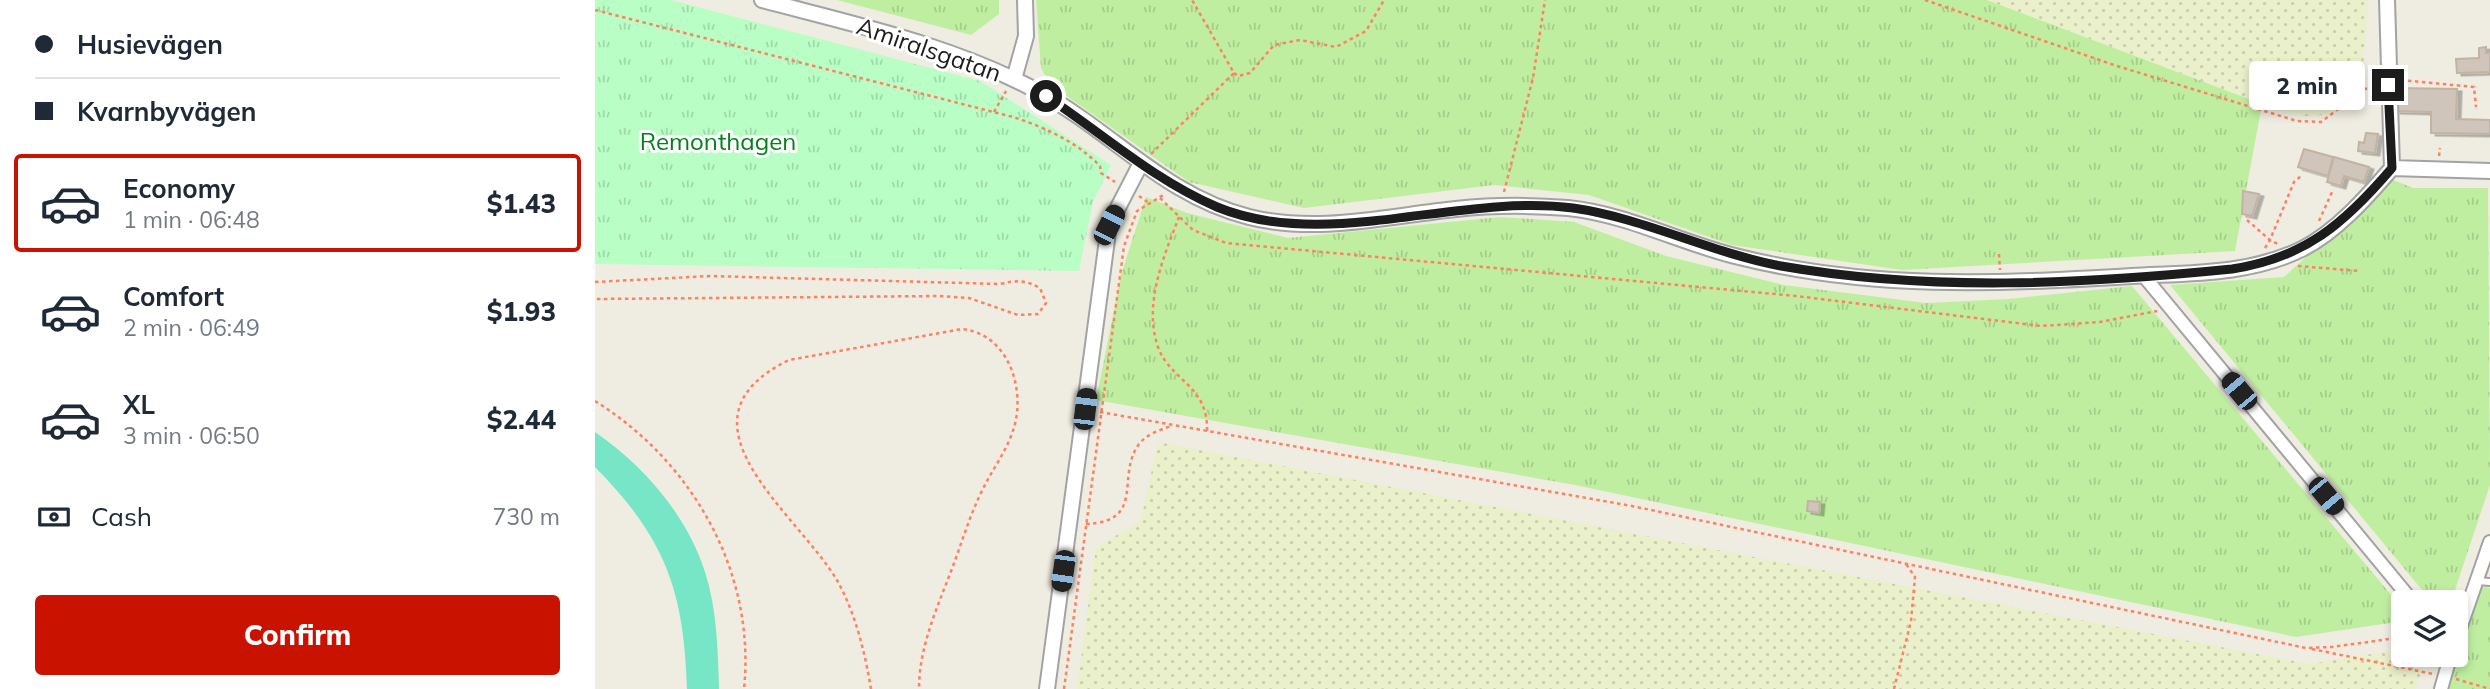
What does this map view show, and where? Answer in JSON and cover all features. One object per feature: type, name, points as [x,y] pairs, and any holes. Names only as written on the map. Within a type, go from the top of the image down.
[{"type":"street","name":"Amiralsgatan","points":[[762,0],[888,34],[980,64],[1014,79],[1088,124],[1140,165],[1219,208],[1250,217],[1298,224],[1504,206],[1573,208],[1608,215],[1734,256],[1794,268],[1913,283],[2000,284],[2232,269],[2278,259],[2309,245],[2363,200],[2392,168]]},
{"type":"street","points":[[1014,79],[1026,36],[1025,0]]},
{"type":"street","points":[[2387,0],[2392,168],[2490,171]]},
{"type":"street","points":[[1047,689],[1109,225],[1140,165]]},
{"type":"street","points":[[2143,275],[2403,590]]},
{"type":"street","points":[[2468,615],[2484,581],[2490,542]]},
{"type":"path","points":[[1192,0],[1238,76],[1250,73],[1274,45],[1300,40],[1336,47],[1366,31],[1384,0]]},
{"type":"path","points":[[1504,206],[1503,195],[1533,78],[1545,0]]},
{"type":"path","points":[[1925,0],[2117,66],[2297,121],[2321,122],[2363,90],[2374,84],[2388,82],[2475,87],[2476,107]]},
{"type":"path","points":[[595,10],[1040,126],[1092,158],[1100,166],[1101,173],[1149,203]]},
{"type":"path","points":[[1140,165],[1234,73]]},
{"type":"path","points":[[994,112],[1014,79]]},
{"type":"path","points":[[2247,220],[2270,240],[2294,182],[2302,175]]},
{"type":"path","points":[[1064,689],[1124,246],[1137,211],[1160,198],[1174,185]]},
{"type":"path","points":[[2309,245],[2332,192]]},
{"type":"path","points":[[1160,198],[1200,235],[1226,243],[1796,296],[2041,326],[2100,323],[2158,311],[2169,306]]},
{"type":"path","points":[[1179,217],[1157,280],[1154,316],[1158,348],[1201,400],[1208,415],[1207,432]]},
{"type":"path","points":[[2278,259],[2302,267],[2359,271]]},
{"type":"path","points":[[595,282],[710,275],[1000,284],[1014,280],[1029,282],[1040,288],[1046,303],[1038,314],[1017,315],[969,298],[940,296],[595,299]]},
{"type":"path","points":[[871,689],[852,614],[837,581],[753,471],[738,444],[738,417],[744,395],[763,373],[789,360],[935,333],[976,330],[988,336],[1005,356],[1016,382],[1017,411],[1006,450],[980,494],[925,642],[919,689]]},
{"type":"path","points":[[595,401],[615,413],[681,476],[707,515],[726,554],[738,594],[744,632],[744,689]]},
{"type":"path","points":[[1100,412],[1632,506],[2306,648],[2443,683],[2490,689]]},
{"type":"path","points":[[1085,524],[1111,520],[1119,514],[1125,506],[1133,455],[1139,444],[1149,435],[1171,426]]},
{"type":"path","points":[[1894,689],[1911,621],[1915,578],[1906,564]]},
{"type":"path","points":[[2306,648],[2391,639]]},
{"type":"green space","name":"Remonthagen","points":[[595,0],[671,0],[980,81],[1111,165],[1093,202],[1079,271],[595,264]]},
{"type":"green space","points":[[837,0],[999,0],[999,14],[971,35]]},
{"type":"green space","points":[[1036,0],[1987,0],[2262,104],[2235,251],[1902,270],[1732,245],[1589,195],[1494,185],[1304,208],[1189,182],[1051,85],[1041,68]]},
{"type":"green space","points":[[1987,0],[2368,0],[2363,71],[2358,87],[2347,101],[2325,115],[2305,116],[2262,104]]},
{"type":"green space","points":[[2391,179],[2413,188],[2488,188],[2490,485],[2455,590],[2422,590],[2170,285],[2284,277]]},
{"type":"green space","points":[[1146,197],[1187,213],[1288,238],[1500,217],[1574,222],[1666,256],[1784,285],[1926,303],[2009,299],[2132,286],[2391,595],[2391,623],[2296,637],[1575,485],[1096,400],[1121,275]]},
{"type":"green space","points":[[595,432],[630,460],[661,493],[675,511],[697,551],[712,601],[719,689],[687,689],[681,623],[666,568],[654,542],[638,518],[595,467]]},
{"type":"green space","points":[[1158,442],[2309,664],[2391,651],[2391,667],[2423,668],[2415,689],[1077,689],[1096,548],[1141,520]]},
{"type":"green space","points":[[2479,586],[2490,588],[2490,689],[2446,689],[2453,667],[2468,667],[2468,620]]},
{"type":"building","points":[[2486,47],[2486,53],[2490,53],[2490,72],[2457,73],[2456,59],[2479,58],[2479,48]]},
{"type":"building","points":[[2396,88],[2457,89],[2456,119],[2490,120],[2490,134],[2431,133],[2431,112],[2396,111]]},
{"type":"building","points":[[2366,133],[2378,134],[2375,153],[2358,151],[2359,142],[2364,143]]},
{"type":"building","points":[[2304,149],[2333,157],[2328,176],[2298,167]]},
{"type":"building","points":[[2334,157],[2369,167],[2364,182],[2344,176],[2341,186],[2327,182]]},
{"type":"building","points":[[2243,191],[2259,194],[2252,216],[2242,214]]},
{"type":"building","points":[[1808,501],[1820,502],[1819,513],[1807,511]]},
{"type":"route","points":[[1046,96],[1088,124],[1140,165],[1219,208],[1250,217],[1298,224],[1336,223],[1456,209],[1504,206],[1573,208],[1608,215],[1734,256],[1782,266],[1913,283],[1959,285],[2195,273],[2257,265],[2305,248],[2363,200],[2392,168],[2388,85]]}]
